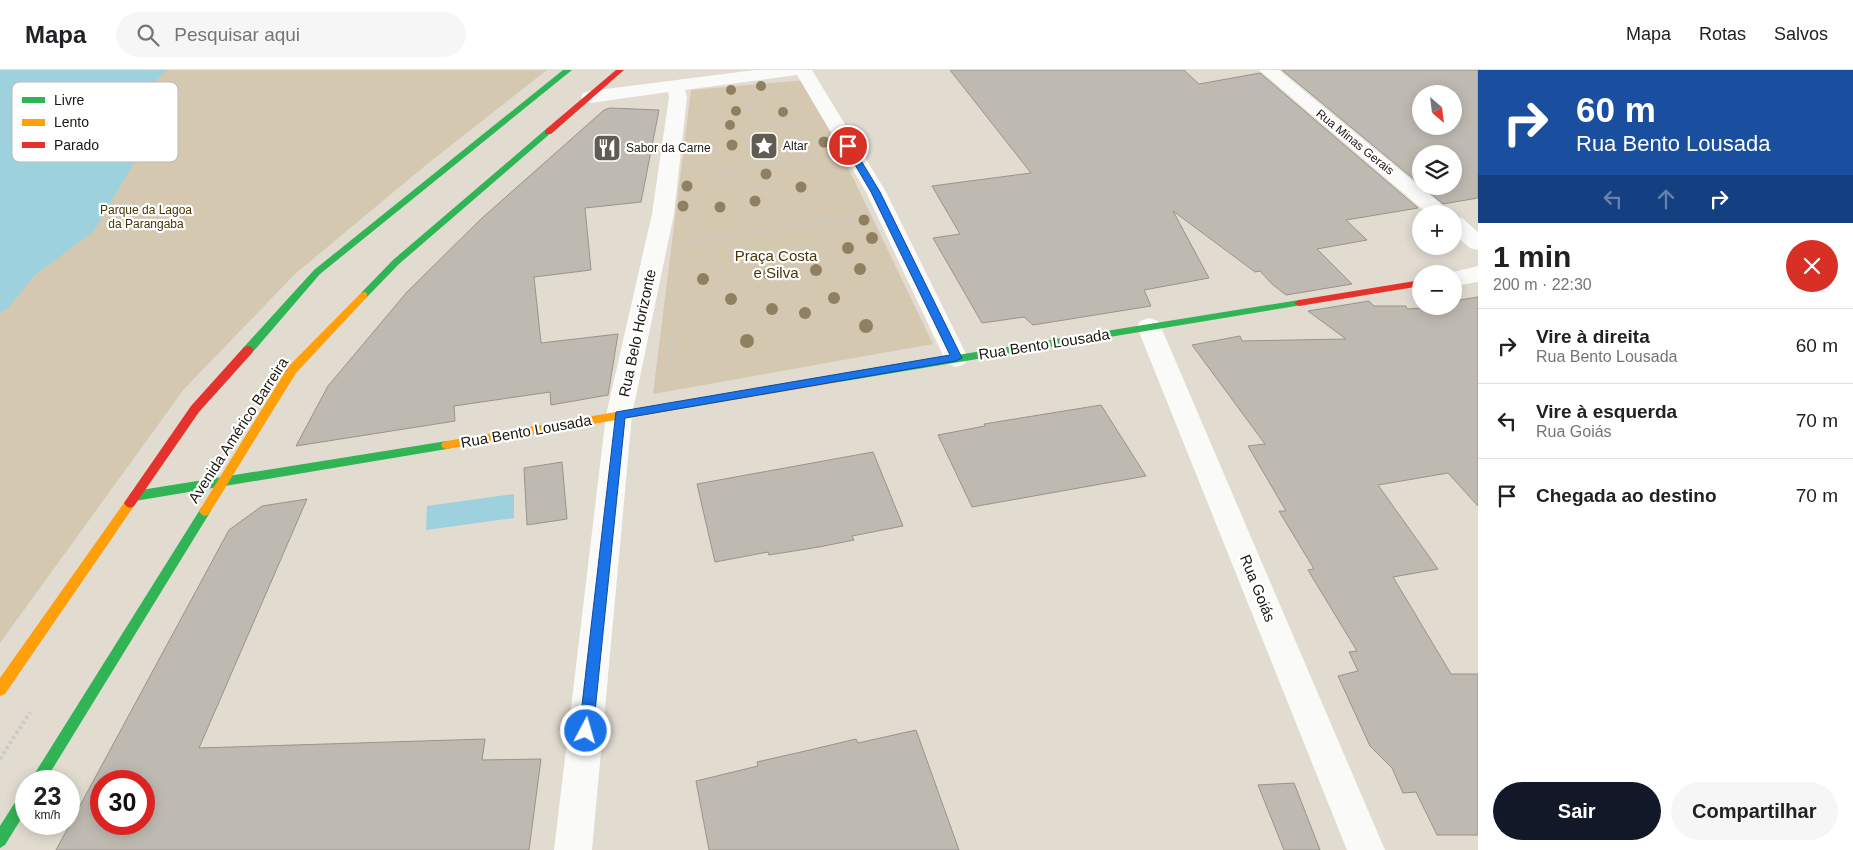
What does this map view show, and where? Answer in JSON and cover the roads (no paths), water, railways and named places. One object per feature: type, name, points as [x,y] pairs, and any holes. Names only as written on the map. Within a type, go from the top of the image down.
[{"type":"main road","points":[[0,689],[195,410],[317,272],[568,70]]},
{"type":"main road","name":"Avenida Américo Barreira","points":[[43,770],[292,370],[396,262],[620,70]]},
{"type":"main road","name":"Rua Bento Lousada","points":[[135,496],[956,358],[1412,284]]},
{"type":"main road","points":[[0,840],[15,816]]},
{"type":"street","points":[[650,70],[675,86]]},
{"type":"street","points":[[590,97],[797,70]]},
{"type":"street","points":[[803,70],[876,192],[956,358]]},
{"type":"street","name":"Rua Minas Gerais","points":[[1268,70],[1431,205]]},
{"type":"street","name":"Rua Belo Horizonte","points":[[573,850],[620,415],[664,214],[678,97],[675,86]]},
{"type":"street","points":[[1462,230],[1478,243]]},
{"type":"street","points":[[1462,277],[1478,274]]},
{"type":"street","name":"Rua Goiás","points":[[1149,327],[1180,406],[1229,518],[1366,850]]},
{"type":"water","points":[[0,70],[167,70],[154,82],[12,82],[12,162],[134,162],[94,231],[34,276],[9,307],[0,313]]},
{"type":"water","points":[[514,494],[514,518],[426,530],[427,506]]},
{"type":"place","name":"Altar","points":[[764,146]]},
{"type":"place","name":"Sabor da Carne","points":[[607,148]]},
{"type":"park label","name":"Parque da Lagoa da Parangaba","points":[[146,217]]},
{"type":"park label","name":"Praça Costa e Silva","points":[[776,264]]}]
